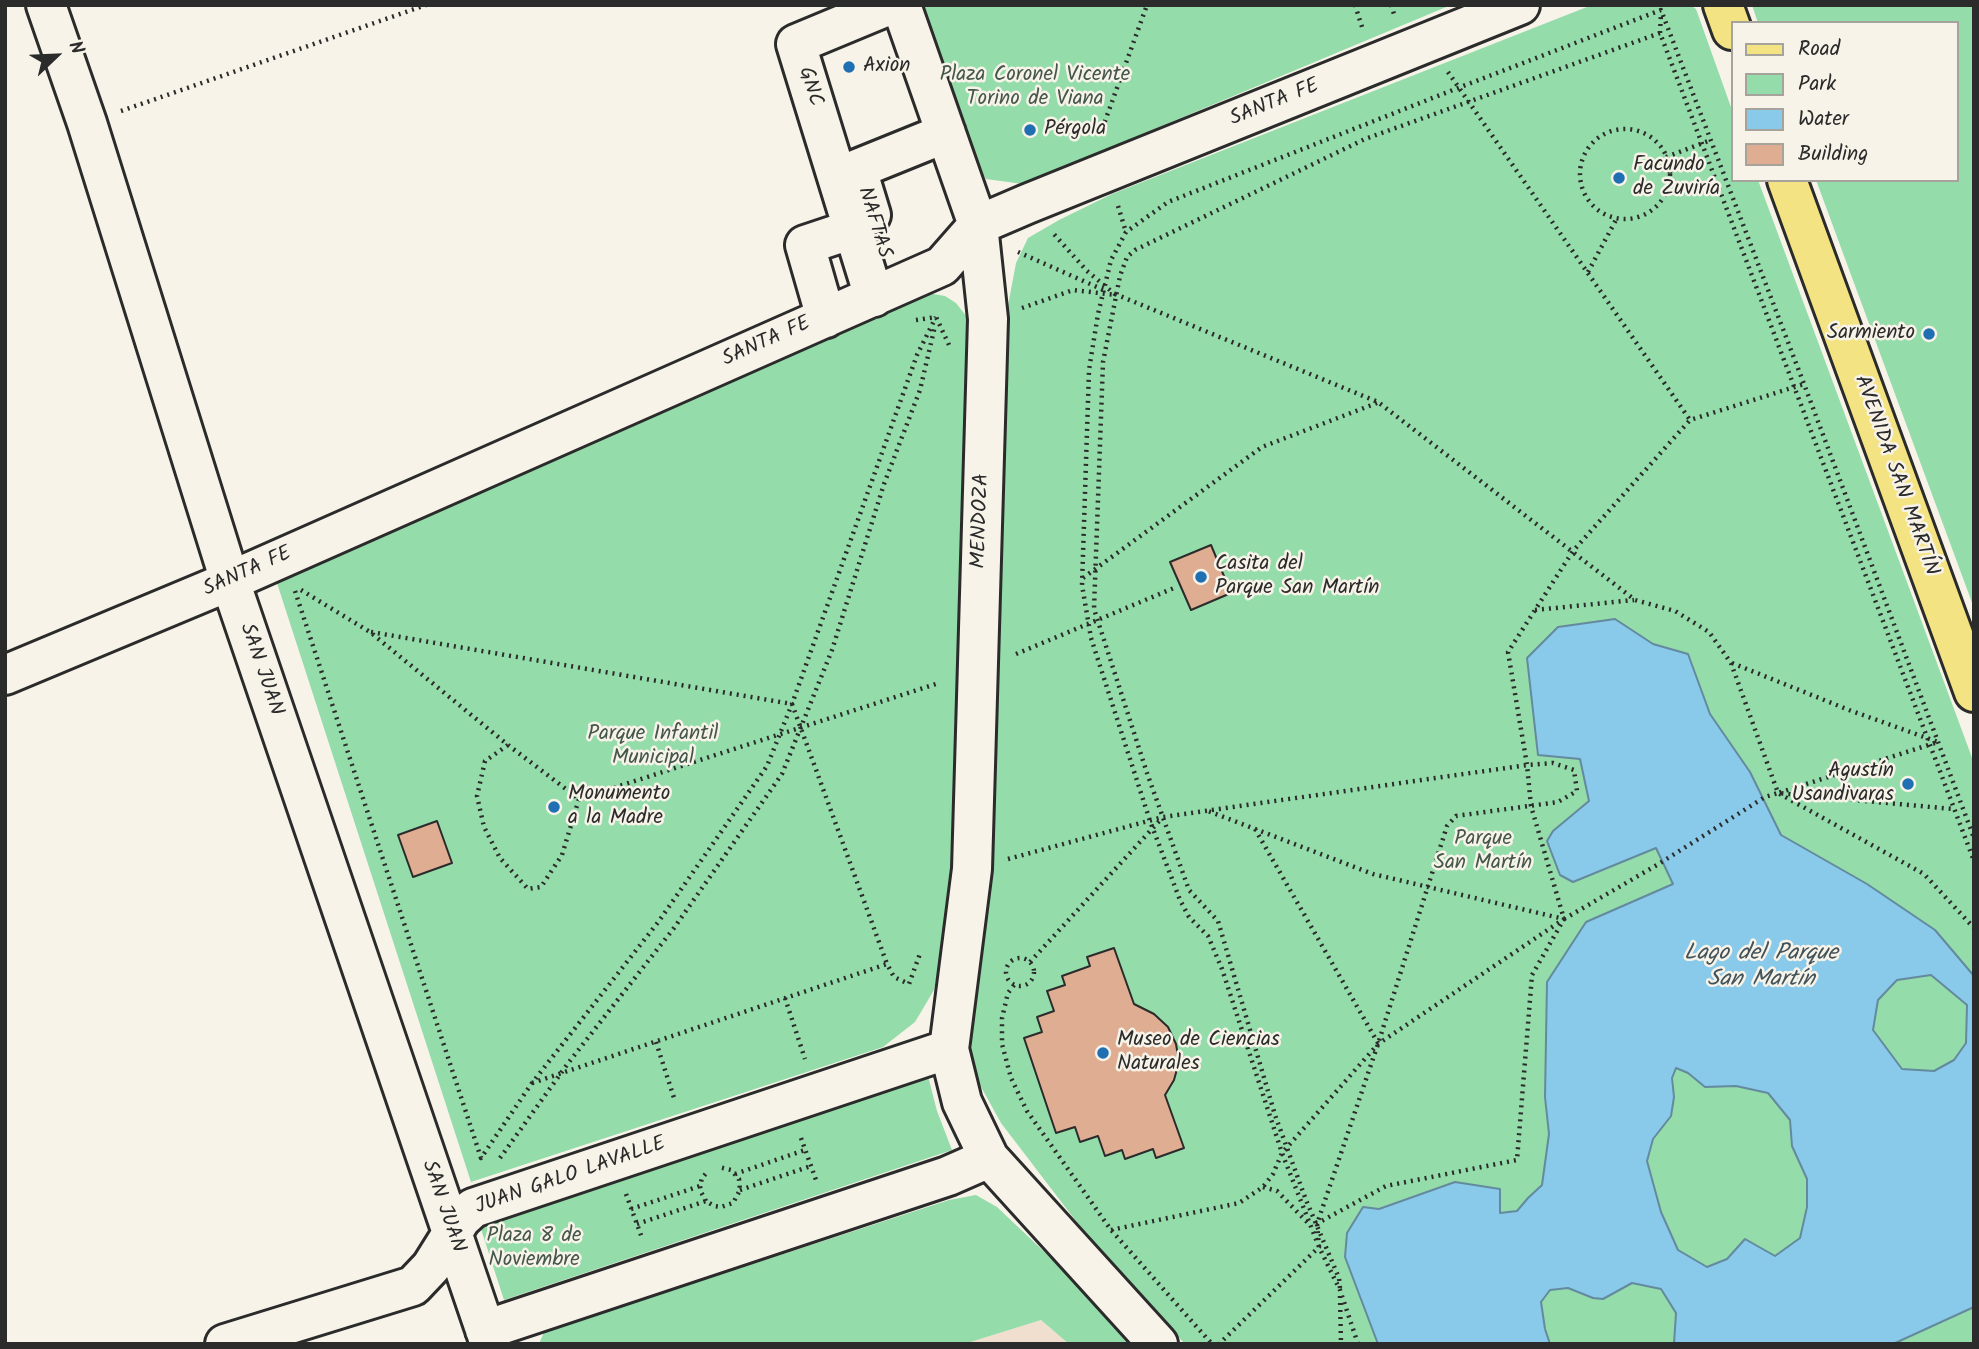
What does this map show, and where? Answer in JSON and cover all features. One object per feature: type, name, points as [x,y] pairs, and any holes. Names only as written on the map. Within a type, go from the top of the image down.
[{"type":"main road","points":[[1723,5],[1730,24]]},
{"type":"main road","name":"AVENIDA SAN MARTÍN","points":[[1788,182],[1974,692]]},
{"type":"street","name":"SAN JUAN","points":[[46,5],[87,123],[230,581],[462,1221],[488,1337]]},
{"type":"street","name":"GNC","points":[[883,292],[853,229],[796,44],[890,5]]},
{"type":"street","name":"MENDOZA","points":[[901,5],[978,230],[988,319],[972,869],[949,1049]]},
{"type":"street","name":"SANTA FE","points":[[5,676],[230,581],[942,266],[978,230],[1108,155],[1428,42],[1520,5]]},
{"type":"street","name":"NAFTAS","points":[[883,292],[857,169],[946,134]]},
{"type":"street","points":[[826,317],[805,245],[853,229]]},
{"type":"street","points":[[949,1049],[962,1102],[989,1158],[1158,1344]]},
{"type":"street","name":"JUAN GALO LAVALLE","points":[[462,1221],[687,1137],[949,1049]]},
{"type":"street","points":[[488,1337],[934,1180],[989,1158]]},
{"type":"street","points":[[225,1344],[413,1286],[431,1267],[462,1221]]},
{"type":"path","points":[[87,123],[426,5]]},
{"type":"path","points":[[1126,232],[1108,155],[1097,143],[1147,5]]},
{"type":"path","points":[[1661,10],[1660,33],[1974,861]]},
{"type":"path","points":[[1358,1344],[1340,1290],[1319,1247],[1282,1153],[1222,969],[1208,936],[1189,917],[1180,900],[1153,829],[1091,638],[1083,579],[1089,370],[1104,290],[1111,260],[1126,232],[1168,202],[1661,10]]},
{"type":"path","points":[[1661,10],[1974,838]]},
{"type":"path","points":[[1364,33],[1375,29]]},
{"type":"path","points":[[1341,1344],[1339,1278],[1275,1115],[1218,921],[1189,890],[1094,609],[1103,362],[1120,276],[1127,257],[1135,250],[1365,139],[1660,33]]},
{"type":"path","points":[[1428,42],[1690,419]]},
{"type":"path","points":[[1626,129],[1653,139],[1663,151],[1669,165],[1670,180],[1665,195],[1644,215],[1630,219],[1616,218],[1590,203],[1580,176],[1582,161],[1588,148],[1611,131],[1626,129]]},
{"type":"path","points":[[1666,158],[1711,140]]},
{"type":"path","points":[[1027,204],[1104,290]]},
{"type":"path","points":[[1588,272],[1616,218]]},
{"type":"path","points":[[978,230],[1104,290],[1378,402],[1635,600]]},
{"type":"path","points":[[912,321],[936,317],[988,319],[1073,290],[1104,290]]},
{"type":"path","points":[[936,317],[949,345]]},
{"type":"path","points":[[579,799],[508,745],[370,632],[293,585],[481,1157],[532,1083],[659,921],[767,766],[792,704],[917,355],[936,317]]},
{"type":"path","points":[[462,1221],[474,1194],[560,1074],[674,928],[782,774],[832,650],[884,484],[920,390],[936,317]]},
{"type":"path","points":[[1310,1225],[1317,1224],[1386,1186],[1517,1160],[1532,975],[1564,919],[1531,806],[1527,765],[1508,652],[1573,551],[1690,419],[1804,384]]},
{"type":"path","points":[[1083,579],[1262,447],[1378,402]]},
{"type":"path","points":[[978,670],[1174,588]]},
{"type":"path","points":[[1535,610],[1635,600],[1675,611],[1709,632],[1731,663],[1777,793],[1924,874],[1974,928]]},
{"type":"path","points":[[370,632],[792,704]]},
{"type":"path","points":[[1731,663],[1938,742]]},
{"type":"path","points":[[579,799],[940,682],[940,696]]},
{"type":"path","points":[[792,704],[894,977],[909,984],[922,944]]},
{"type":"path","points":[[1111,1230],[1239,1203],[1263,1187],[1273,1174],[1282,1153],[1378,1044],[1564,919],[1765,797],[1938,742]]},
{"type":"path","points":[[508,745],[485,761],[477,796],[484,827],[500,858],[528,889],[541,887],[562,855],[579,799]]},
{"type":"path","points":[[972,869],[1163,817],[1527,765],[1553,763],[1574,769],[1577,791],[1558,802],[1456,816],[1447,826],[1317,1224],[1319,1247]]},
{"type":"path","points":[[1777,793],[1954,809]]},
{"type":"path","points":[[1207,810],[1373,874],[1564,919]]},
{"type":"path","points":[[1030,962],[1163,817]]},
{"type":"path","points":[[1254,828],[1378,1044]]},
{"type":"path","points":[[1019,958],[1030,962],[1033,968],[1031,980],[1024,985],[1010,983],[1006,975],[1010,961],[1019,958]]},
{"type":"path","points":[[532,1083],[887,964]]},
{"type":"path","points":[[1014,985],[1008,993],[1002,1018],[1002,1044],[1011,1078],[1027,1111],[1111,1230],[1212,1344]]},
{"type":"path","points":[[785,998],[816,1093]]},
{"type":"path","points":[[656,1042],[687,1137]]},
{"type":"path","points":[[798,1128],[819,1188]]},
{"type":"path","points":[[735,1174],[805,1150]]},
{"type":"path","points":[[740,1190],[811,1166]]},
{"type":"path","points":[[725,1167],[739,1179],[740,1190],[737,1198],[721,1207],[706,1201],[700,1186],[706,1172],[725,1167]]},
{"type":"path","points":[[623,1186],[644,1246]]},
{"type":"path","points":[[631,1209],[700,1186]]},
{"type":"path","points":[[1263,1187],[1277,1191],[1310,1225]]},
{"type":"path","points":[[637,1224],[706,1201]]},
{"type":"path","points":[[1219,1344],[1319,1247]]},
{"type":"shaded area","points":[[1041,1320],[1069,1344],[964,1344]]},
{"type":"green space","name":"Plaza Coronel Vicente Torino de Viana","points":[[916,5],[1451,5],[1023,184],[986,179],[964,146]]},
{"type":"green space","name":"Parque San Martín","points":[[1592,5],[1690,5],[1696,9],[1730,104],[1730,182],[1759,182],[1974,763],[1974,1344],[1185,1344],[1082,1229],[1001,1123],[980,1085],[971,1052],[991,853],[1003,332],[1016,263],[1028,238],[1112,194]]},
{"type":"green space","points":[[1752,5],[1974,5],[1974,608],[1817,182],[1958,182],[1958,21],[1757,21]]},
{"type":"green space","name":"Parque Infantil Municipal","points":[[927,293],[945,296],[956,303],[967,317],[970,343],[958,872],[934,990],[915,1022],[883,1047],[471,1182],[275,577]]},
{"type":"green space","name":"Plaza 8 de Noviembre","points":[[928,1076],[937,1111],[952,1150],[504,1300],[480,1226]]},
{"type":"green space","points":[[976,1195],[997,1207],[1138,1344],[1069,1344],[1041,1320],[964,1344],[539,1344],[544,1332],[949,1200]]},
{"type":"water","name":"Lago del Parque San Martín","points":[[1615,619],[1653,644],[1688,654],[1710,714],[1750,772],[1781,835],[1867,884],[1935,930],[1974,976],[1974,1307],[1893,1344],[1674,1344],[1676,1313],[1661,1289],[1632,1283],[1603,1299],[1568,1288],[1550,1290],[1541,1302],[1550,1344],[1378,1344],[1345,1257],[1347,1233],[1363,1207],[1379,1209],[1455,1182],[1500,1189],[1500,1213],[1517,1211],[1542,1185],[1549,1134],[1545,1097],[1547,982],[1586,922],[1673,884],[1656,848],[1573,882],[1560,875],[1547,841],[1553,831],[1589,801],[1580,759],[1538,755],[1527,658],[1558,627]],"holes":[[[1931,975],[1967,1005],[1966,1043],[1954,1060],[1934,1071],[1902,1069],[1873,1030],[1878,1000],[1897,980]],[[1676,1068],[1688,1073],[1705,1087],[1736,1086],[1768,1093],[1790,1120],[1792,1146],[1807,1179],[1807,1207],[1800,1238],[1775,1256],[1745,1239],[1727,1259],[1707,1267],[1678,1250],[1661,1212],[1647,1161],[1653,1139],[1671,1116],[1674,1097],[1672,1078]]]},
{"type":"building","name":"Casita del Parque San Martín","points":[[1211,545],[1231,593],[1191,610],[1170,562]]},
{"type":"building","points":[[437,821],[452,863],[413,877],[398,835]]},
{"type":"building","name":"Museo de Ciencias Naturales","points":[[1114,948],[1134,1004],[1154,1014],[1168,1027],[1176,1044],[1179,1062],[1174,1080],[1165,1095],[1184,1148],[1156,1158],[1153,1149],[1125,1159],[1122,1150],[1105,1156],[1098,1136],[1080,1142],[1075,1127],[1056,1133],[1024,1038],[1042,1032],[1037,1017],[1054,1011],[1047,991],[1065,985],[1062,976],[1090,966],[1087,957]]},
{"type":"place","name":"Axion","points":[[849,67]]},
{"type":"place","name":"Pérgola","points":[[1030,130]]},
{"type":"place","name":"Facundo de Zuviría","points":[[1619,178]]},
{"type":"place","name":"Sarmiento","points":[[1929,334]]},
{"type":"place","name":"Casita del Parque San Martín","points":[[1201,577]]},
{"type":"place","name":"Agustín Usandivaras","points":[[1908,784]]},
{"type":"place","name":"Monumento a la Madre","points":[[554,807]]},
{"type":"place","name":"Museo de Ciencias Naturales","points":[[1103,1053]]}]
